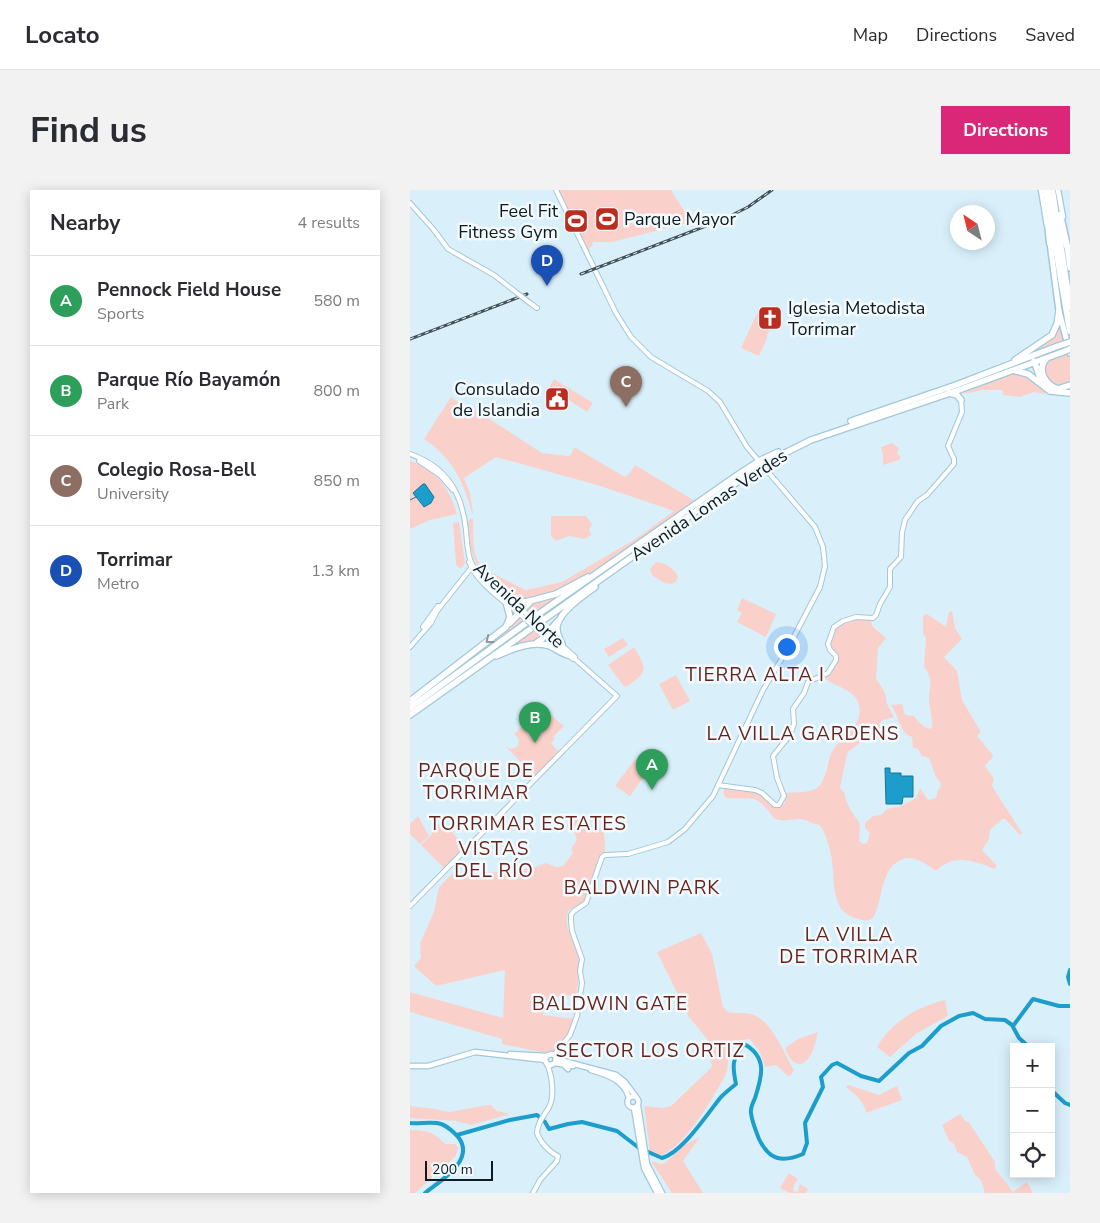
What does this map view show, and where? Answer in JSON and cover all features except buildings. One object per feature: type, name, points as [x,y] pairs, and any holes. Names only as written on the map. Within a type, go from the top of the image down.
[{"type":"highway","points":[[1050,191],[1050,243]]},
{"type":"highway","points":[[1050,191],[1066,246]]},
{"type":"highway","points":[[1050,191],[1070,307]]},
{"type":"highway","points":[[1050,191],[1070,331]]},
{"type":"highway","points":[[996,370],[1022,356],[1050,337],[1056,327],[1059,311]]},
{"type":"highway","name":"Avenida Lomas Verdes","points":[[760,463],[811,440],[947,393],[996,370],[1048,358],[1070,342]]},
{"type":"highway","name":"Avenida Lomas Verdes","points":[[410,708],[760,463],[810,436],[957,387],[1009,372],[1059,350],[1070,349]]},
{"type":"highway","points":[[1048,358],[1042,368],[1046,381],[1050,386],[1058,389],[1070,385]]},
{"type":"highway","points":[[1033,360],[1047,389]]},
{"type":"highway","points":[[1009,372],[1020,371],[1028,374],[1053,392],[1070,393]]},
{"type":"highway","points":[[947,393],[954,394],[961,400]]},
{"type":"highway","name":"Avenida Lomas Verdes","points":[[410,715],[615,565]]},
{"type":"highway","points":[[506,627],[510,617],[507,600],[523,602],[556,594],[615,565]]},
{"type":"highway","points":[[535,644],[544,632],[615,565]]},
{"type":"highway","points":[[410,701],[523,614],[533,600]]},
{"type":"highway","points":[[559,619],[557,632],[562,644]]},
{"type":"highway","points":[[482,662],[507,651],[535,644],[547,646],[568,655]]},
{"type":"main road","points":[[1050,243],[1059,311],[1070,353]]},
{"type":"main road","points":[[1066,246],[1070,268]]},
{"type":"main road","points":[[410,1066],[428,1066],[475,1052],[555,1060],[616,1075],[625,1082],[639,1101],[636,1107],[645,1166],[648,1178],[658,1193]]},
{"type":"main road","points":[[546,1060],[550,1053],[555,1060],[568,1069]]},
{"type":"main road","points":[[562,1064],[592,1071],[618,1080],[625,1088],[629,1098],[629,1106],[636,1107]]},
{"type":"main road","points":[[629,1098],[636,1097]]},
{"type":"main road","points":[[645,1166],[662,1193]]},
{"type":"street","points":[[533,1193],[540,1180],[557,1161],[558,1156],[539,1138],[537,1132],[538,1125],[551,1102],[551,1073],[555,1060],[570,1035],[577,1016],[582,983],[580,971],[582,959],[572,930],[571,915],[586,903],[602,857],[605,855],[628,854],[668,842],[676,837],[705,807],[713,796],[762,690],[805,617],[820,587],[825,566],[823,547],[815,527],[760,463],[720,402],[708,391],[651,357],[628,332],[616,313],[556,190]]},
{"type":"street","points":[[410,203],[448,249],[494,275],[537,308]]},
{"type":"street","points":[[718,784],[755,790],[762,793],[775,805],[779,805],[782,801],[784,796],[777,778],[773,756],[790,735],[794,724],[793,709],[804,693],[808,682],[826,675],[836,660],[836,656],[830,650],[828,644],[834,627],[848,619],[861,616],[872,618],[876,615],[890,587],[890,569],[901,557],[904,523],[918,501],[927,496],[954,464],[954,459],[948,446],[962,412],[957,387]]},
{"type":"street","name":"Avenida Norte","points":[[410,455],[440,476],[452,489],[460,510],[466,550],[471,566],[481,580],[507,600]]},
{"type":"street","name":"Avenida Norte","points":[[410,455],[435,468],[454,487],[461,502],[472,563],[485,579],[568,655],[617,696],[410,906]]},
{"type":"street","points":[[419,635],[428,616],[471,566]]},
{"type":"street","points":[[410,647],[471,566]]},
{"type":"street","points":[[423,627],[429,622],[435,609]]},
{"type":"street","name":"Avenida Norte","points":[[544,632],[562,644],[575,659]]},
{"type":"street","points":[[546,1060],[551,1073]]},
{"type":"shaded area","points":[[558,190],[671,190],[691,222],[612,242],[592,242],[593,246],[589,248],[590,251],[588,252]]},
{"type":"shaded area","points":[[760,307],[778,316],[767,335],[759,356],[741,348]]},
{"type":"shaded area","points":[[1060,320],[1064,340],[1021,359],[1041,346]]},
{"type":"shaded area","points":[[1068,354],[1070,359],[1070,382],[1059,387],[1048,379],[1045,373],[1045,366],[1051,360]]},
{"type":"shaded area","points":[[1012,374],[1029,376],[1045,393],[1034,392],[1020,397],[1003,395],[1003,390],[982,390],[964,393]]},
{"type":"shaded area","points":[[554,379],[593,403],[587,412],[549,387]]},
{"type":"shaded area","points":[[451,397],[461,404],[468,405],[542,453],[569,456],[574,447],[625,477],[635,465],[695,501],[633,543],[632,546],[563,588],[534,599],[522,600],[515,598],[488,577],[473,557],[468,521],[470,519],[473,518],[475,552],[480,564],[484,569],[526,590],[562,582],[634,540],[674,511],[597,485],[496,457],[464,478],[470,493],[472,513],[465,490],[455,471],[442,454],[424,439]]},
{"type":"shaded area","points":[[892,443],[899,448],[897,454],[901,457],[899,460],[883,465],[881,447]]},
{"type":"shaded area","points":[[410,461],[427,469],[441,481],[450,496],[457,514],[430,520],[410,529]]},
{"type":"shaded area","points":[[551,516],[586,516],[592,524],[589,530],[592,535],[584,539],[569,536],[556,541],[551,536]]},
{"type":"shaded area","points":[[459,522],[465,563],[461,569],[456,565],[453,523]]},
{"type":"shaded area","points":[[656,562],[672,568],[678,576],[676,582],[670,584],[652,575],[650,569]]},
{"type":"shaded area","points":[[576,585],[533,616],[525,609],[530,603]]},
{"type":"shaded area","points":[[742,598],[776,614],[766,637],[737,622],[742,613],[737,610]]},
{"type":"shaded area","points":[[952,611],[955,628],[962,639],[944,657],[957,671],[962,700],[981,732],[977,736],[993,755],[985,766],[994,779],[992,786],[1022,833],[1020,835],[1005,819],[1002,819],[990,830],[989,839],[982,850],[997,866],[994,869],[972,861],[957,860],[943,865],[936,871],[912,858],[902,859],[891,867],[887,874],[873,918],[861,920],[850,916],[839,905],[834,889],[831,854],[825,834],[818,824],[800,819],[779,820],[774,818],[762,804],[753,799],[726,798],[723,793],[724,788],[756,792],[778,808],[785,803],[786,793],[810,791],[818,787],[824,778],[833,750],[851,730],[860,712],[857,700],[853,695],[824,678],[834,667],[838,659],[830,646],[833,632],[846,621],[870,619],[873,627],[886,638],[878,648],[876,678],[885,693],[887,704],[894,717],[883,720],[879,724],[884,731],[881,738],[864,740],[847,754],[840,788],[844,792],[848,805],[860,824],[859,841],[863,844],[867,843],[870,833],[865,828],[865,823],[873,816],[881,815],[887,809],[901,806],[916,798],[920,788],[928,800],[936,798],[941,785],[929,758],[922,756],[918,749],[913,748],[912,737],[904,732],[891,705],[902,704],[905,715],[914,716],[922,725],[929,729],[932,727],[929,702],[930,680],[924,667],[926,638],[923,634],[923,616],[927,614],[946,627],[949,612]]},
{"type":"shaded area","points":[[518,616],[523,623],[410,706],[410,703]]},
{"type":"shaded area","points":[[534,630],[542,637],[536,642],[508,648]]},
{"type":"shaded area","points":[[623,638],[628,645],[609,657],[604,649]]},
{"type":"shaded area","points":[[634,647],[643,670],[639,677],[626,687],[608,665]]},
{"type":"shaded area","points":[[676,675],[690,701],[673,710],[659,684]]},
{"type":"shaded area","points":[[538,710],[547,712],[564,726],[553,737],[555,739],[551,743],[559,752],[535,776],[506,747],[512,749],[518,746],[519,739],[514,734]]},
{"type":"shaded area","points":[[635,759],[649,769],[630,796],[615,786]]},
{"type":"shaded area","points":[[576,815],[604,832],[605,852],[598,859],[584,902],[571,909],[568,913],[568,929],[579,961],[576,995],[556,997],[545,1001],[543,1015],[574,1019],[569,1034],[554,1052],[541,1052],[502,1044],[502,1039],[410,1012],[410,992],[503,1018],[505,970],[436,986],[414,966],[421,958],[420,943],[434,912],[439,887],[454,872],[457,875],[503,872],[527,869],[546,863],[556,867],[563,866],[573,853],[571,849],[577,840],[574,832],[566,826]]},
{"type":"shaded area","points":[[418,816],[429,836],[420,844],[410,834],[410,824]]},
{"type":"shaded area","points":[[442,820],[463,845],[462,849],[444,868],[421,845]]},
{"type":"shaded area","points":[[701,933],[712,954],[723,1007],[728,1012],[751,1014],[765,1022],[771,1029],[794,1070],[788,1076],[776,1065],[765,1067],[760,1052],[750,1039],[739,1042],[731,1050],[725,1076],[696,1123],[676,1146],[666,1153],[656,1156],[650,1152],[644,1106],[663,1108],[671,1106],[712,1065],[706,1048],[707,1039],[689,1017],[657,952]]},
{"type":"shaded area","points":[[945,1000],[948,1016],[917,1033],[890,1057],[877,1047],[890,1030],[906,1016]]},
{"type":"shaded area","points":[[818,1032],[813,1051],[805,1062],[798,1064],[789,1057],[785,1048],[798,1039]]},
{"type":"shaded area","points":[[848,1085],[879,1095],[897,1086],[902,1100],[866,1113],[861,1101],[846,1087]]},
{"type":"shaded area","points":[[491,1105],[497,1111],[510,1114],[471,1125],[456,1121],[410,1118],[410,1106],[450,1112]]},
{"type":"shaded area","points":[[960,1114],[966,1122],[968,1121],[995,1162],[995,1169],[1013,1192],[1027,1182],[1033,1193],[985,1193],[981,1180],[975,1175],[967,1157],[957,1152],[954,1144],[949,1141],[942,1125]]},
{"type":"shaded area","points":[[410,1130],[429,1132],[437,1136],[445,1144],[455,1144],[459,1148],[455,1157],[415,1193],[410,1193]]},
{"type":"shaded area","points":[[700,1137],[683,1161],[703,1193],[672,1193],[651,1161],[661,1164],[665,1163],[684,1145]]},
{"type":"shaded area","points":[[789,1173],[798,1179],[793,1191],[798,1192],[800,1184],[808,1189],[806,1193],[790,1193],[780,1188]]},
{"type":"water","points":[[425,484],[434,497],[431,503],[424,507],[413,493]]},
{"type":"water","points":[[885,768],[890,768],[890,773],[901,773],[901,776],[913,776],[913,797],[903,797],[902,804],[886,804]]},
{"type":"waterway","points":[[410,500],[416,497]]},
{"type":"waterway","points":[[1070,970],[1068,977],[1070,984]]},
{"type":"waterway","points":[[1013,1026],[1033,999],[1059,1006],[1070,1006]]},
{"type":"waterway","points":[[457,1135],[510,1120],[537,1115],[545,1122],[549,1129],[582,1122],[617,1131],[639,1148],[662,1158],[686,1141],[721,1097],[736,1084],[734,1062],[744,1044],[752,1049],[760,1061],[760,1083],[751,1111],[759,1139],[772,1155],[782,1159],[789,1158],[803,1154],[807,1143],[805,1123],[823,1087],[821,1077],[832,1065],[837,1063],[861,1076],[879,1081],[909,1053],[922,1046],[941,1026],[959,1016],[973,1013],[985,1019],[1005,1020],[1012,1025],[1019,1038],[1025,1043]]},
{"type":"waterway","points":[[1055,1094],[1070,1105]]},
{"type":"waterway","points":[[410,1123],[438,1123],[443,1125],[459,1138],[463,1146],[463,1155],[454,1170],[425,1193]]},
{"type":"railway","points":[[581,274],[724,219],[748,207],[772,190]]},
{"type":"railway","points":[[410,339],[527,294]]},
{"type":"place","name":"Parque Mayor","points":[[607,219]]},
{"type":"place","name":"Feel Fit Fitness Gym","points":[[576,221]]},
{"type":"place","name":"Torrimar","points":[[547,286]]},
{"type":"place","name":"Iglesia Metodista Torrimar","points":[[770,318]]},
{"type":"place","name":"Consulado de Islandia","points":[[557,399]]},
{"type":"place","name":"Colegio Rosa-Bell","points":[[626,407]]},
{"type":"place","name":"Parque Río Bayamón","points":[[535,743]]},
{"type":"place","name":"Pennock Field House","points":[[652,790]]},
{"type":"district","name":"TIERRA ALTA I","points":[[755,674]]},
{"type":"district","name":"LA VILLA GARDENS","points":[[803,733]]},
{"type":"district","name":"PARQUE DE TORRIMAR","points":[[476,781]]},
{"type":"district","name":"TORRIMAR ESTATES","points":[[528,823]]},
{"type":"district","name":"VISTAS DEL RÍO","points":[[494,859]]},
{"type":"district","name":"BALDWIN PARK","points":[[642,887]]},
{"type":"district","name":"LA VILLA DE TORRIMAR","points":[[849,945]]},
{"type":"district","name":"BALDWIN GATE","points":[[610,1003]]},
{"type":"district","name":"SECTOR LOS ORTIZ","points":[[650,1050]]}]
